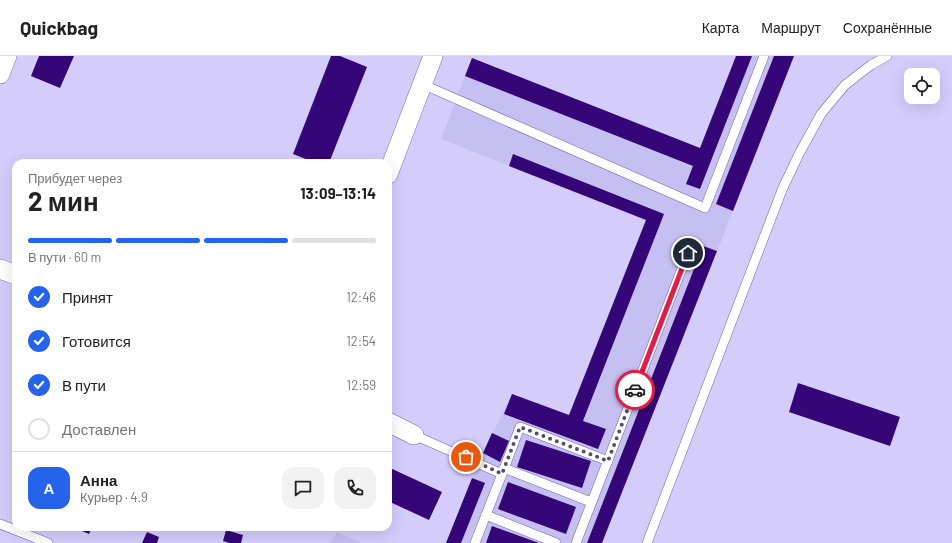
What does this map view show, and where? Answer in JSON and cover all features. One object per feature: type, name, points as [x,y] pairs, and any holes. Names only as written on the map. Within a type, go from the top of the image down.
[{"type":"street","points":[[0,74],[7,56]]},
{"type":"street","points":[[392,163],[422,84],[428,57]]},
{"type":"street","points":[[0,269],[12,274]]},
{"type":"street","points":[[392,424],[414,435]]},
{"type":"lane","points":[[422,84],[705,208],[764,56]]},
{"type":"lane","points":[[647,543],[782,190],[799,154],[821,114],[845,85],[871,65],[888,56]]},
{"type":"lane","points":[[576,543],[688,253]]},
{"type":"lane","points":[[475,543],[520,427],[608,461]]},
{"type":"lane","points":[[414,435],[503,471],[591,502]]},
{"type":"lane","points":[[486,516],[556,543]]},
{"type":"lane","points":[[0,524],[12,529]]},
{"type":"lane","points":[[18,531],[48,543]]},
{"type":"shaded area","points":[[736,56],[794,56],[602,543],[446,543],[483,453],[512,394],[569,415],[646,220],[441,139],[472,58],[700,148]]},
{"type":"shaded area","points":[[337,532],[362,543],[330,543]]},
{"type":"building","points":[[39,56],[74,56],[60,88],[31,76]]},
{"type":"building","points":[[331,56],[340,56],[367,67],[331,159],[306,159],[293,154]]},
{"type":"building","points":[[736,56],[752,56],[700,189],[686,184],[693,166],[465,76],[472,58],[700,148]]},
{"type":"building","points":[[774,56],[794,56],[733,211],[716,204]]},
{"type":"building","points":[[513,154],[664,214],[583,421],[606,429],[598,449],[504,414],[512,394],[569,415],[646,220],[509,166]]},
{"type":"building","points":[[703,246],[717,251],[602,543],[587,543]]},
{"type":"building","points":[[798,383],[900,417],[890,446],[789,412]]},
{"type":"building","points":[[492,433],[509,441],[500,462],[483,453]]},
{"type":"building","points":[[526,440],[591,461],[582,488],[517,467]]},
{"type":"building","points":[[392,469],[442,492],[429,520],[392,503]]},
{"type":"building","points":[[472,478],[485,483],[461,543],[446,543]]},
{"type":"building","points":[[508,482],[576,507],[566,534],[498,509]]},
{"type":"building","points":[[492,526],[539,543],[486,543]]},
{"type":"building","points":[[82,531],[90,531],[89,534]]},
{"type":"building","points":[[226,531],[243,535],[241,543],[229,543],[223,541]]},
{"type":"building","points":[[147,532],[159,537],[157,543],[142,543]]},
{"type":"way so far","points":[[466,457],[502,474],[520,427],[608,461],[635,390]]},
{"type":"route","points":[[635,390],[688,253]]}]
